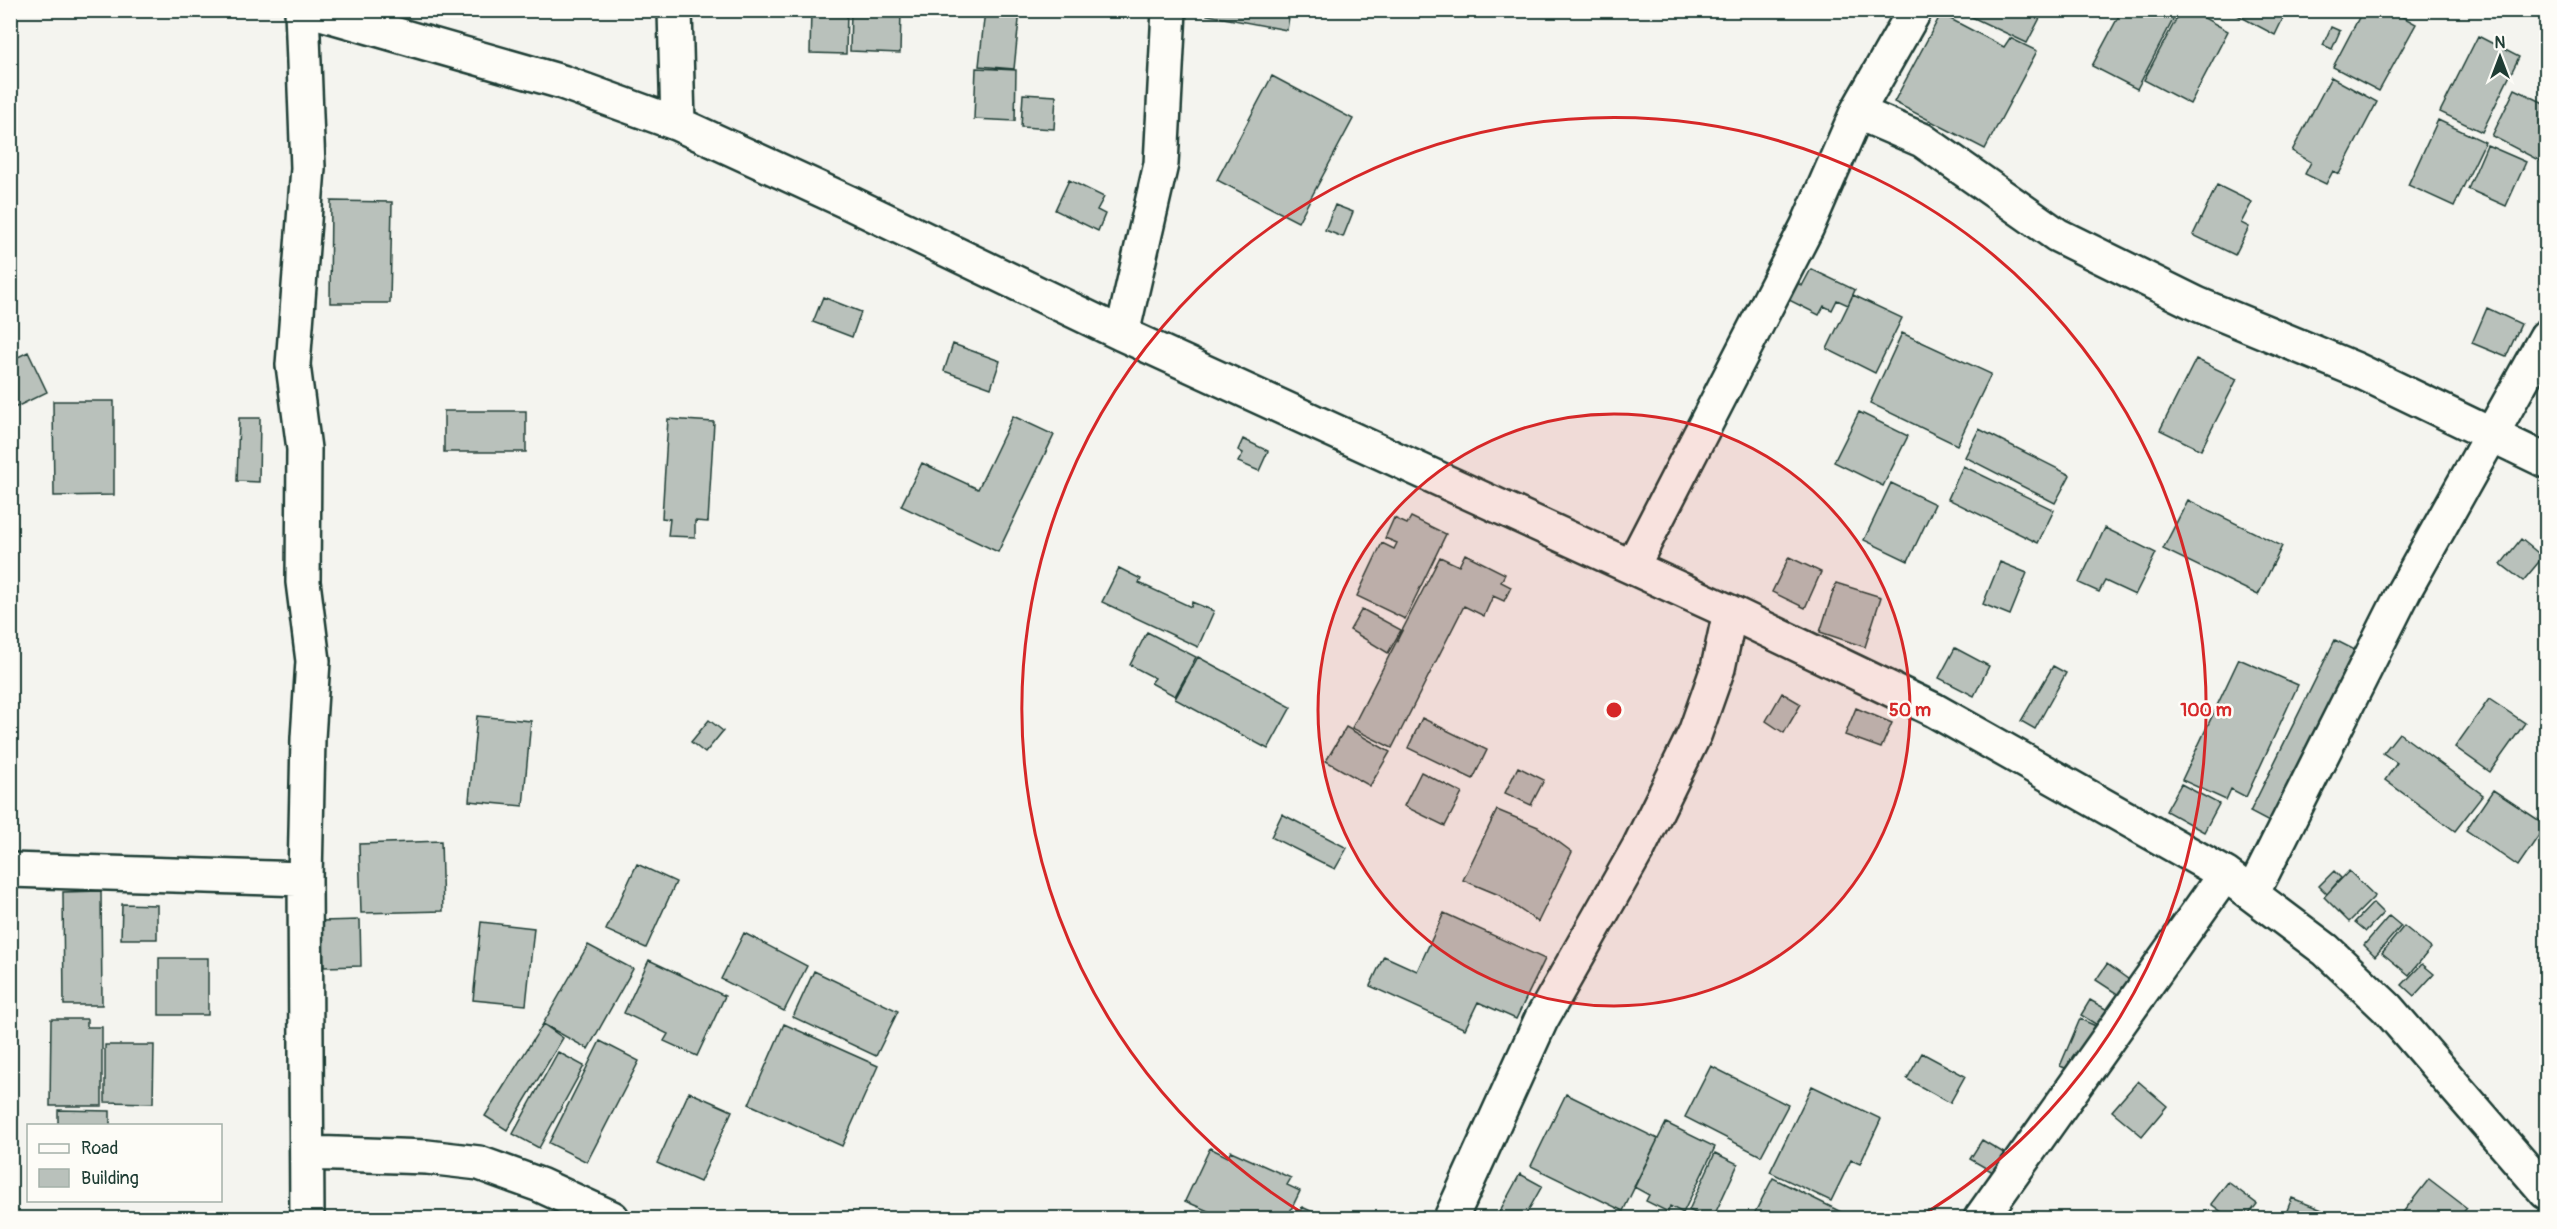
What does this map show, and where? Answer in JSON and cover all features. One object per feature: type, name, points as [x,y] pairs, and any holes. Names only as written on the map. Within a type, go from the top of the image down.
[{"type":"street","points":[[302,10],[308,168],[294,365],[304,448],[303,582],[313,661],[308,738],[305,879],[307,1218]]},
{"type":"street","points":[[310,10],[562,82],[678,124],[850,203],[1122,334],[1730,612],[1934,710],[2225,874],[2326,950],[2386,1008],[2547,1192]]},
{"type":"street","points":[[675,10],[678,124]]},
{"type":"street","points":[[1122,334],[1161,164],[1169,10]]},
{"type":"street","points":[[1632,567],[1807,227],[1857,111],[1915,10]]},
{"type":"street","points":[[1857,111],[1922,140],[2057,235],[2198,304],[2357,370],[2547,461]]},
{"type":"street","points":[[2252,894],[2404,591],[2547,337]]},
{"type":"street","points":[[1451,1218],[1541,1020],[1639,847],[1695,733],[1718,668],[1730,612]]},
{"type":"street","points":[[10,870],[305,879]]},
{"type":"street","points":[[1981,1218],[2225,874]]},
{"type":"street","points":[[307,1153],[427,1157],[479,1163],[540,1185],[612,1218]]},
{"type":"building","points":[[811,10],[847,10],[846,54],[810,53]]},
{"type":"building","points":[[851,10],[901,10],[900,53],[850,51]]},
{"type":"building","points":[[985,10],[1020,10],[1014,69],[979,66]]},
{"type":"building","points":[[1208,10],[1290,10],[1287,30],[1207,15]]},
{"type":"building","points":[[1957,10],[2034,10],[2042,14],[2027,43]]},
{"type":"building","points":[[2122,10],[2178,10],[2137,89],[2092,66]]},
{"type":"building","points":[[2181,10],[2190,10],[2228,31],[2190,104],[2144,80]]},
{"type":"building","points":[[2228,10],[2287,10],[2275,35]]},
{"type":"building","points":[[2363,10],[2390,10],[2416,24],[2379,91],[2333,67]]},
{"type":"building","points":[[1941,14],[2004,47],[2010,38],[2037,51],[1985,149],[1894,102]]},
{"type":"building","points":[[2331,27],[2340,31],[2332,49],[2323,45]]},
{"type":"building","points":[[2478,36],[2519,57],[2482,132],[2440,112]]},
{"type":"building","points":[[976,68],[1016,70],[1015,121],[974,119]]},
{"type":"building","points":[[1272,76],[1353,119],[1298,222],[1217,180]]},
{"type":"building","points":[[2331,77],[2377,102],[2339,174],[2333,171],[2326,184],[2305,174],[2311,162],[2292,151]]},
{"type":"building","points":[[2515,89],[2546,104],[2546,148],[2540,161],[2492,136]]},
{"type":"building","points":[[1023,94],[1056,96],[1054,129],[1021,127]]},
{"type":"building","points":[[2438,120],[2485,142],[2454,206],[2408,185]]},
{"type":"building","points":[[2487,145],[2526,162],[2506,206],[2468,189]]},
{"type":"building","points":[[1069,180],[1104,197],[1097,210],[1105,214],[1098,231],[1055,210]]},
{"type":"building","points":[[2217,185],[2252,202],[2241,223],[2249,227],[2235,255],[2193,235]]},
{"type":"building","points":[[331,201],[392,202],[390,303],[330,303]]},
{"type":"building","points":[[1335,205],[1353,212],[1343,237],[1325,230]]},
{"type":"building","points":[[1811,269],[1855,290],[1848,305],[1837,300],[1832,310],[1824,306],[1819,315],[1787,299],[1796,282],[1802,286]]},
{"type":"building","points":[[1853,295],[1902,318],[1875,373],[1827,349]]},
{"type":"building","points":[[823,297],[861,312],[852,337],[813,322]]},
{"type":"building","points":[[2487,308],[2521,324],[2506,357],[2472,343]]},
{"type":"building","points":[[1902,333],[1991,374],[1957,445],[1870,403]]},
{"type":"building","points":[[953,344],[1000,361],[991,388],[944,371]]},
{"type":"building","points":[[28,352],[47,392],[10,410],[10,361]]},
{"type":"building","points":[[2196,359],[2237,379],[2201,450],[2160,430]]},
{"type":"building","points":[[53,401],[114,401],[114,495],[54,496]]},
{"type":"building","points":[[444,411],[526,411],[526,452],[444,452]]},
{"type":"building","points":[[1859,412],[1908,436],[1883,486],[1834,462]]},
{"type":"building","points":[[1013,416],[1054,435],[998,552],[901,506],[922,463],[978,489]]},
{"type":"building","points":[[239,418],[260,418],[259,482],[237,481]]},
{"type":"building","points":[[668,419],[714,422],[708,522],[695,521],[695,537],[668,536],[670,519],[662,518]]},
{"type":"building","points":[[1979,429],[2070,475],[2055,503],[1965,457]]},
{"type":"building","points":[[1243,439],[1268,451],[1259,471],[1238,462],[1243,453],[1238,450]]},
{"type":"building","points":[[1963,466],[2054,510],[2038,543],[1948,499]]},
{"type":"building","points":[[1891,483],[1935,504],[1908,561],[1864,540]]},
{"type":"building","points":[[2188,500],[2282,546],[2258,595],[2163,549]]},
{"type":"building","points":[[1411,517],[1446,534],[1405,619],[1357,596],[1382,543],[1394,549],[1397,543],[1385,538],[1394,518],[1407,524]]},
{"type":"building","points":[[2105,528],[2156,553],[2135,595],[2105,581],[2099,592],[2079,583]]},
{"type":"building","points":[[2521,539],[2543,557],[2523,581],[2501,564]]},
{"type":"building","points":[[1465,554],[1505,574],[1501,582],[1511,587],[1504,601],[1493,596],[1484,616],[1464,606],[1392,748],[1352,728],[1440,557],[1459,566]]},
{"type":"building","points":[[1789,557],[1821,572],[1805,608],[1772,592]]},
{"type":"building","points":[[2000,562],[2027,573],[2010,615],[1983,604]]},
{"type":"building","points":[[1119,568],[1141,579],[1139,583],[1191,607],[1192,602],[1214,611],[1198,647],[1102,602]]},
{"type":"building","points":[[1836,583],[1881,597],[1865,647],[1820,632]]},
{"type":"building","points":[[1362,609],[1401,630],[1388,653],[1350,630]]},
{"type":"building","points":[[1147,632],[1196,657],[1175,696],[1151,683],[1155,678],[1130,665]]},
{"type":"building","points":[[2335,640],[2357,651],[2271,823],[2250,812]]},
{"type":"building","points":[[1955,648],[1989,666],[1974,696],[1939,678]]},
{"type":"building","points":[[1198,657],[1291,707],[1268,749],[1175,699]]},
{"type":"building","points":[[2239,659],[2298,685],[2246,797],[2231,789],[2226,800],[2182,780]]},
{"type":"building","points":[[2053,666],[2066,673],[2035,729],[2021,721]]},
{"type":"building","points":[[1782,693],[1801,704],[1784,733],[1766,721]]},
{"type":"building","points":[[2489,699],[2525,723],[2490,772],[2455,747]]},
{"type":"building","points":[[1856,708],[1892,723],[1881,748],[1845,735]]},
{"type":"building","points":[[477,716],[531,721],[523,806],[469,801]]},
{"type":"building","points":[[1422,718],[1487,750],[1473,779],[1408,748]]},
{"type":"building","points":[[709,720],[723,731],[705,753],[691,742]]},
{"type":"building","points":[[1346,727],[1390,752],[1370,786],[1326,761]]},
{"type":"building","points":[[2399,733],[2483,795],[2455,831],[2385,780],[2397,763],[2383,753]]},
{"type":"building","points":[[1518,767],[1544,780],[1531,805],[1505,793]]},
{"type":"building","points":[[1421,772],[1462,793],[1445,826],[1404,806]]},
{"type":"building","points":[[2181,784],[2219,804],[2204,832],[2166,811]]},
{"type":"building","points":[[2493,790],[2546,825],[2518,866],[2466,830]]},
{"type":"building","points":[[1497,810],[1538,827],[1572,852],[1538,922],[1499,895],[1463,880]]},
{"type":"building","points":[[1282,814],[1347,848],[1335,869],[1271,837]]},
{"type":"building","points":[[441,841],[443,911],[361,913],[359,844]]},
{"type":"building","points":[[637,864],[676,882],[646,948],[606,930]]},
{"type":"building","points":[[2334,871],[2341,878],[2327,894],[2319,886]]},
{"type":"building","points":[[2349,871],[2375,896],[2349,922],[2324,897]]},
{"type":"building","points":[[101,891],[102,1005],[64,1005],[63,892]]},
{"type":"building","points":[[2373,903],[2383,913],[2366,931],[2355,922]]},
{"type":"building","points":[[122,904],[157,905],[157,939],[121,939]]},
{"type":"building","points":[[1444,913],[1545,959],[1516,1019],[1478,1002],[1465,1029],[1370,986],[1384,956],[1417,971]]},
{"type":"building","points":[[2389,916],[2401,926],[2375,956],[2364,945]]},
{"type":"building","points":[[360,920],[361,966],[324,967],[322,921]]},
{"type":"building","points":[[481,922],[534,928],[526,1005],[473,1000]]},
{"type":"building","points":[[2404,926],[2431,948],[2409,975],[2382,953]]},
{"type":"building","points":[[744,933],[807,966],[784,1011],[721,979]]},
{"type":"building","points":[[588,945],[633,969],[588,1049],[543,1024]]},
{"type":"building","points":[[159,958],[208,958],[208,1015],[159,1015]]},
{"type":"building","points":[[649,960],[725,996],[697,1056],[664,1041],[668,1034],[624,1013]]},
{"type":"building","points":[[2107,964],[2132,982],[2122,997],[2096,980]]},
{"type":"building","points":[[2422,964],[2434,974],[2414,996],[2402,985]]},
{"type":"building","points":[[814,971],[898,1011],[876,1056],[793,1017]]},
{"type":"building","points":[[2090,1000],[2111,1012],[2102,1028],[2081,1015]]},
{"type":"building","points":[[51,1019],[87,1019],[87,1027],[102,1027],[102,1106],[50,1106]]},
{"type":"building","points":[[2080,1019],[2098,1027],[2078,1073],[2060,1066]]},
{"type":"building","points":[[543,1024],[563,1038],[507,1130],[485,1116]]},
{"type":"building","points":[[784,1024],[878,1066],[842,1146],[749,1104]]},
{"type":"building","points":[[600,1041],[639,1061],[587,1162],[549,1143]]},
{"type":"building","points":[[105,1045],[154,1045],[153,1103],[105,1102]]},
{"type":"building","points":[[558,1052],[584,1066],[539,1148],[513,1134]]},
{"type":"building","points":[[1922,1053],[1965,1076],[1950,1103],[1907,1079]]},
{"type":"building","points":[[1711,1066],[1788,1105],[1761,1156],[1685,1117]]},
{"type":"building","points":[[2138,1081],[2167,1106],[2142,1136],[2112,1111]]},
{"type":"building","points":[[1812,1086],[1881,1119],[1860,1164],[1851,1160],[1831,1201],[1770,1172]]},
{"type":"building","points":[[689,1092],[732,1111],[700,1182],[657,1163]]},
{"type":"building","points":[[1566,1094],[1658,1139],[1623,1211],[1531,1166]]},
{"type":"building","points":[[58,1110],[110,1111],[110,1124],[58,1124]]},
{"type":"building","points":[[1666,1123],[1715,1147],[1683,1213],[1670,1206],[1668,1212],[1646,1201],[1649,1195],[1634,1187]]},
{"type":"building","points":[[1982,1140],[2009,1156],[1998,1175],[1970,1159]]},
{"type":"building","points":[[1210,1148],[1228,1157],[1231,1151],[1291,1178],[1287,1185],[1300,1191],[1287,1218],[1224,1218],[1185,1201]]},
{"type":"building","points":[[1715,1153],[1738,1164],[1713,1218],[1707,1218],[1689,1210]]},
{"type":"building","points":[[1520,1174],[1542,1186],[1524,1218],[1496,1218]]},
{"type":"building","points":[[1773,1178],[1853,1218],[1752,1218]]},
{"type":"building","points":[[2429,1179],[2467,1208],[2458,1218],[2403,1218],[2400,1216]]},
{"type":"building","points":[[2228,1182],[2257,1204],[2246,1218],[2230,1218],[2211,1204]]},
{"type":"building","points":[[2292,1198],[2322,1210],[2319,1218],[2284,1218]]},
{"type":"building","points":[[1302,1207],[1326,1218],[1296,1218]]}]
